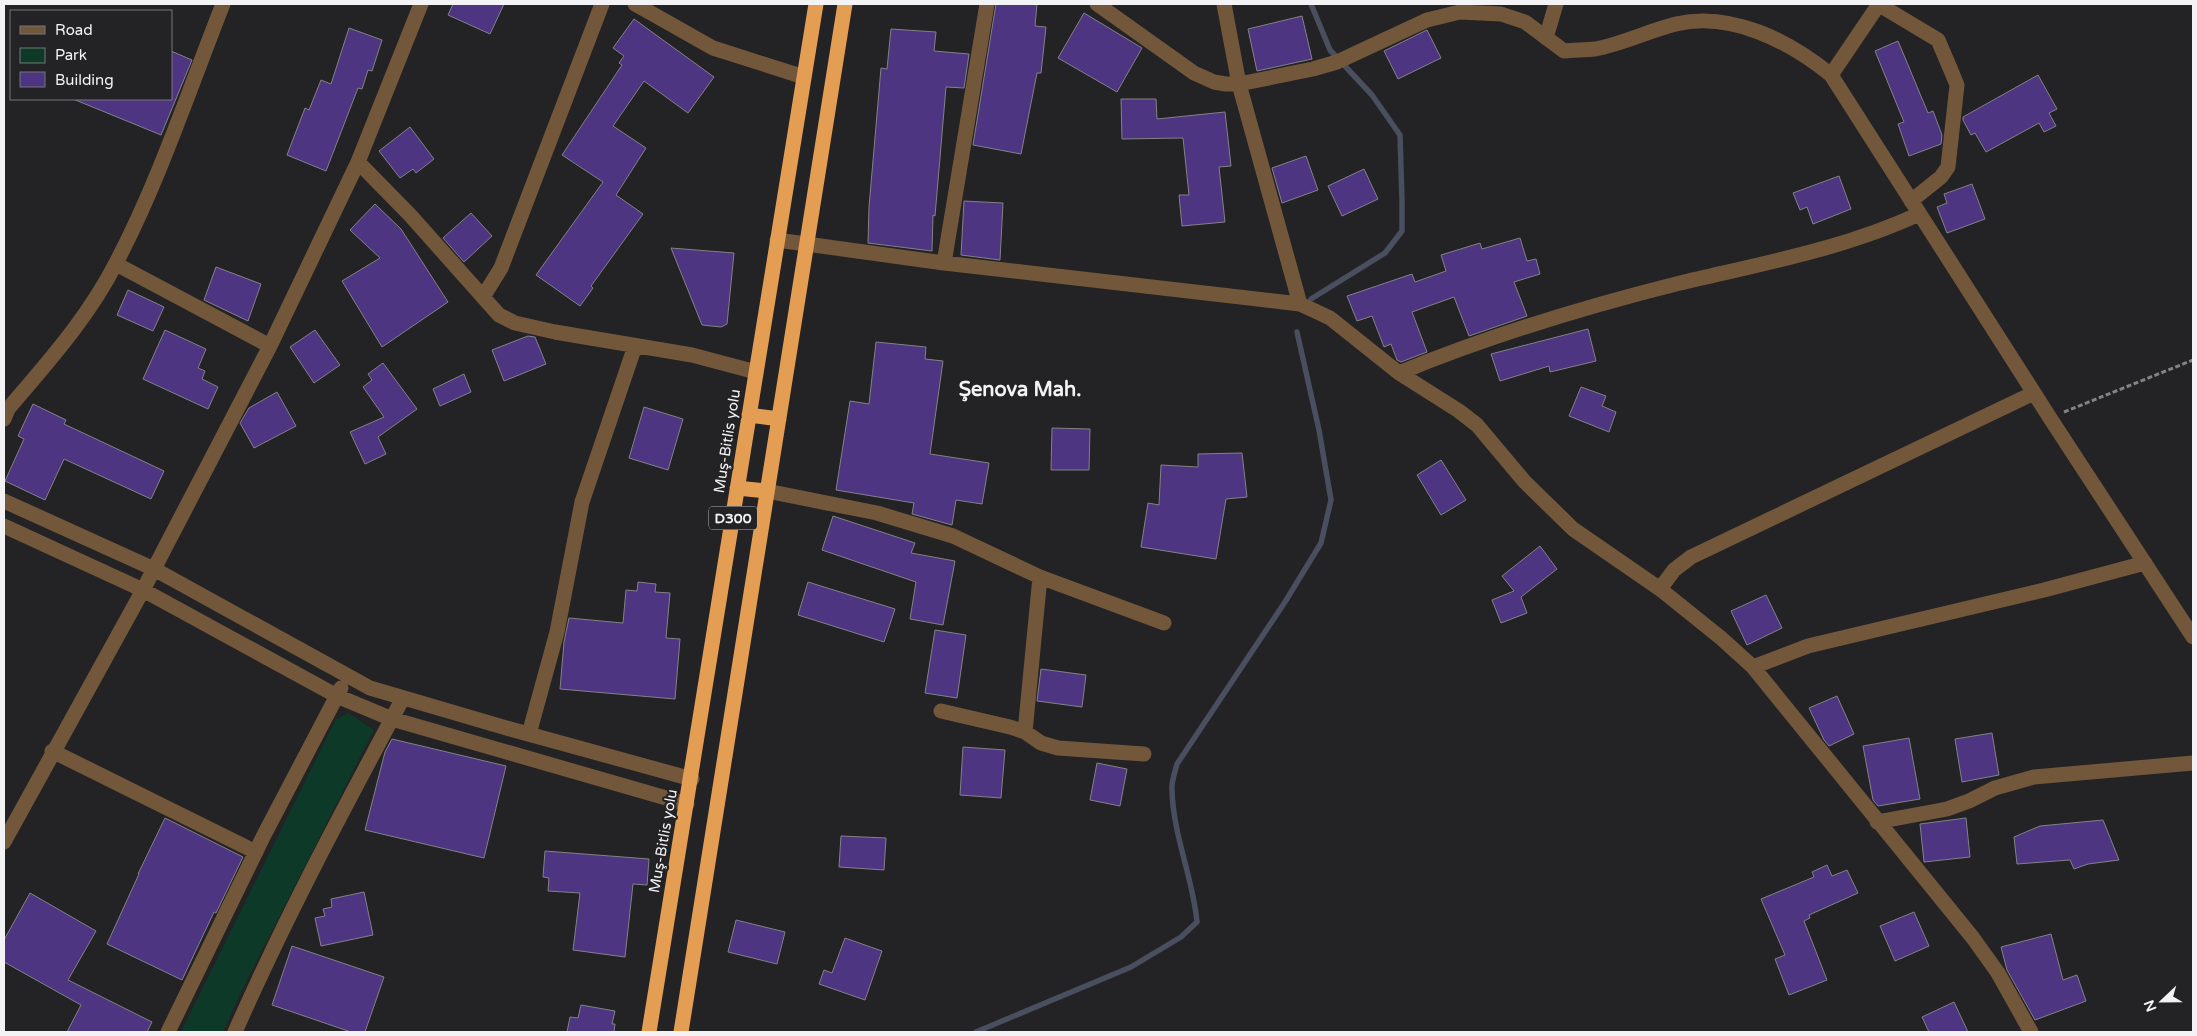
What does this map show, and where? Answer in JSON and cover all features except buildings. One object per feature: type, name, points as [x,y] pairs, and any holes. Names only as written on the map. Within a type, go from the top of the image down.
[{"type":"highway","name":"Muş-Bitlis yolu","points":[[649,1032],[692,780],[737,488],[816,4]]},
{"type":"highway","name":"D300","points":[[681,1032],[845,4]]},
{"type":"highway","points":[[749,415],[779,419]]},
{"type":"highway","points":[[737,488],[768,491]]},
{"type":"street","points":[[4,419],[8,409],[70,337],[116,264],[156,176],[222,4]]},
{"type":"street","points":[[4,842],[52,751],[154,570],[270,346],[358,162],[421,4]]},
{"type":"street","points":[[482,297],[501,268],[602,4]]},
{"type":"street","points":[[635,4],[712,48],[804,77]]},
{"type":"street","points":[[944,263],[987,4]]},
{"type":"street","points":[[1097,4],[1194,73],[1214,82],[1239,84],[1313,69],[1337,62],[1427,20],[1460,12],[1501,14],[1525,22],[1564,51],[1595,49],[1676,24],[1702,21],[1725,23],[1758,32],[1785,44],[1809,58],[1831,75],[2050,418],[2193,636]]},
{"type":"street","points":[[1224,4],[1239,84],[1300,304]]},
{"type":"street","points":[[1546,38],[1556,4]]},
{"type":"street","points":[[1831,75],[1878,4],[1938,40],[1957,84],[1948,167],[1941,177],[1911,201]]},
{"type":"street","points":[[358,162],[410,216],[499,315],[515,323],[555,332],[692,355],[756,372]]},
{"type":"street","points":[[1399,373],[1470,345],[1556,316],[1852,241],[1884,230],[1920,214]]},
{"type":"street","points":[[777,240],[944,263],[1300,304],[1330,318],[1399,373],[1459,411],[1477,425],[1524,481],[1567,523],[1601,550],[1660,589],[1721,638],[1753,667],[1973,938],[1998,973],[2031,1032]]},
{"type":"street","points":[[116,264],[270,346]]},
{"type":"street","points":[[529,734],[557,632],[582,502],[635,346]]},
{"type":"street","points":[[1660,589],[1674,570],[1691,557],[2034,393]]},
{"type":"street","points":[[768,491],[839,504],[953,536],[1040,577],[1164,623]]},
{"type":"street","points":[[4,501],[154,570],[370,688],[692,780]]},
{"type":"street","points":[[4,526],[143,590],[337,696],[392,719],[688,804]]},
{"type":"street","points":[[1753,667],[1808,646],[2044,590],[2145,563]]},
{"type":"street","points":[[1025,732],[1040,577]]},
{"type":"street","points":[[168,1032],[256,852],[348,676]]},
{"type":"street","points":[[236,1032],[254,990],[324,844],[403,698]]},
{"type":"street","points":[[941,711],[998,723],[1025,732],[1041,743],[1058,748],[1144,754]]},
{"type":"street","points":[[52,751],[256,852]]},
{"type":"street","points":[[1877,822],[1947,809],[1995,788],[2034,777],[2193,763]]},
{"type":"path","points":[[2050,418],[2193,360]]},
{"type":"green space","points":[[348,713],[374,730],[240,994],[223,1032],[181,1032],[336,719]]},
{"type":"waterway","points":[[1311,4],[1330,50],[1372,95],[1400,135],[1402,231],[1385,253],[1311,299]]},
{"type":"waterway","points":[[976,1032],[1131,967],[1181,937],[1197,922],[1192,889],[1179,840],[1173,807],[1172,784],[1177,764],[1285,602],[1321,543],[1331,500],[1319,430],[1297,332]]},
{"type":"district","name":"Şenova Mah.","points":[[1020,390]]}]
